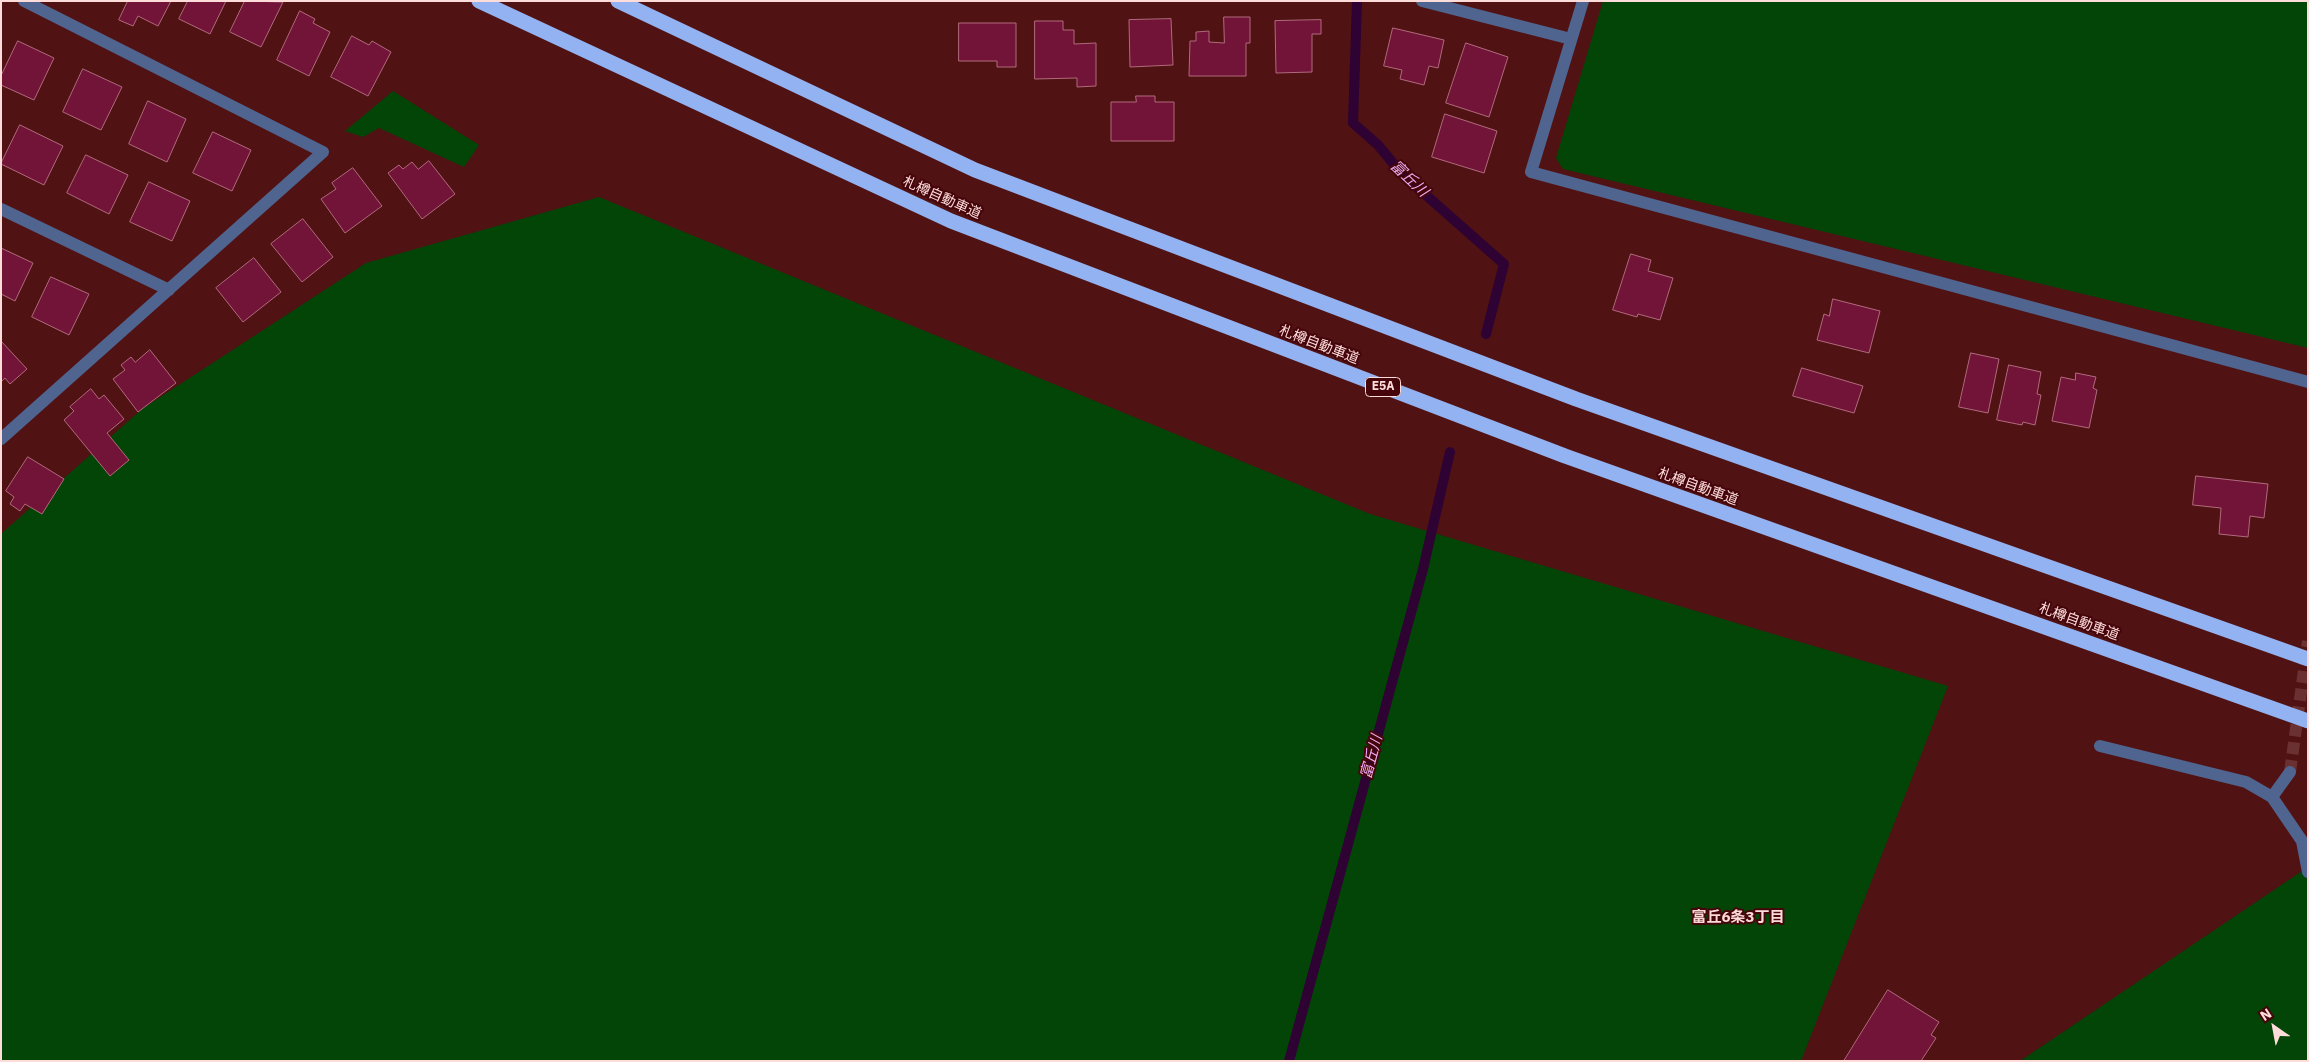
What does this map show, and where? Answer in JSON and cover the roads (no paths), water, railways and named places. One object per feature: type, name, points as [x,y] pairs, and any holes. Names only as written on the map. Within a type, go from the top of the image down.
[{"type":"highway","name":"札樽自動車道","points":[[479,1],[951,221],[1564,456],[2308,721]]},
{"type":"highway","points":[[618,1],[975,170],[1576,399],[2308,659]]},
{"type":"street","points":[[1,439],[323,152],[24,1]]},
{"type":"street","points":[[1422,1],[1571,39]]},
{"type":"street","points":[[1583,1],[1532,172],[2308,382]]},
{"type":"street","points":[[1,209],[169,290]]},
{"type":"street","points":[[2100,746],[2246,782],[2272,797],[2302,840],[2308,872]]},
{"type":"street","points":[[2272,797],[2290,772]]},
{"type":"waterway","name":"富丘川","points":[[1357,1],[1353,123],[1378,145],[1402,174],[1504,264],[1486,334]]},
{"type":"waterway","name":"富丘川","points":[[1289,1061],[1423,569],[1450,452]]},
{"type":"tunnel","points":[[2290,772],[2308,641]]},
{"type":"district","name":"富丘6条3丁目","points":[[1738,918]]}]
